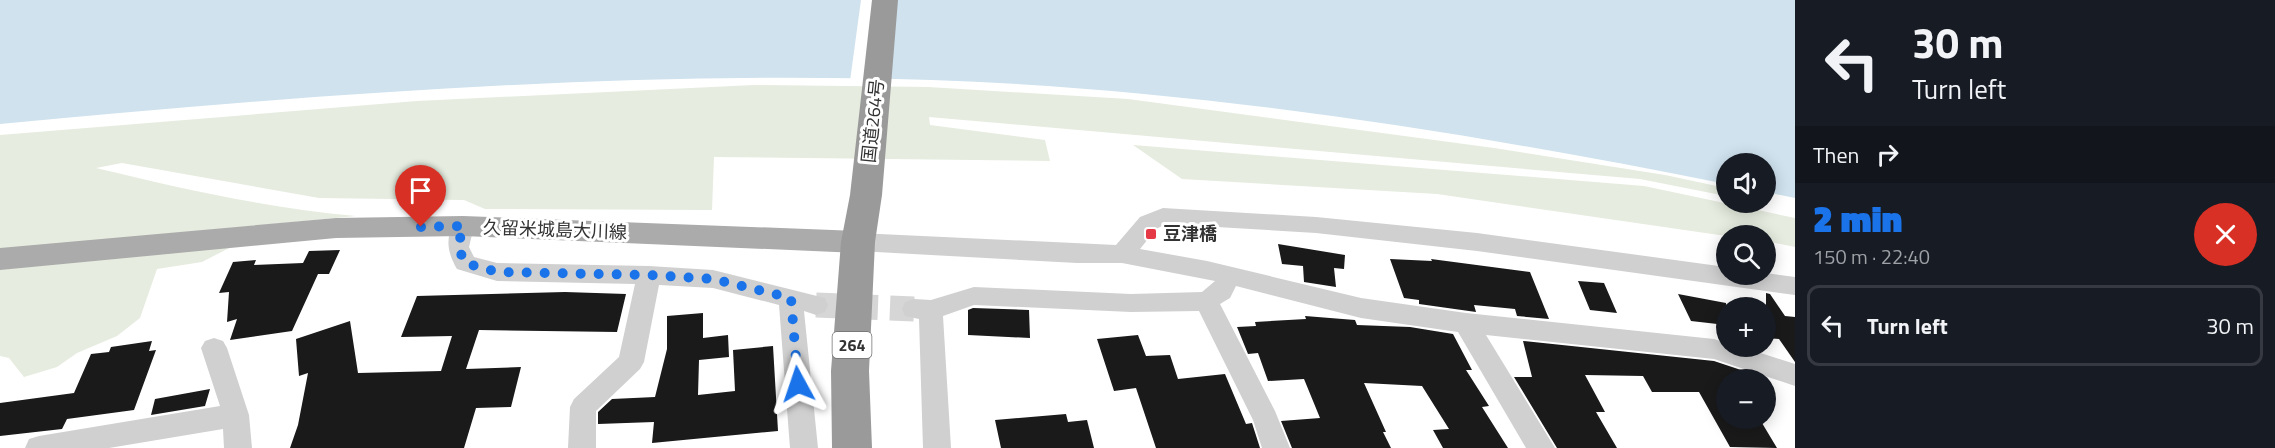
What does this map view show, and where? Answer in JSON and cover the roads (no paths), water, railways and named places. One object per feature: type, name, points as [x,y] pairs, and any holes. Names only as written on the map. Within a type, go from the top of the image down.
[{"type":"highway","name":"国道264号","points":[[858,242],[866,195],[885,0]]},
{"type":"highway","name":"264","points":[[852,448],[850,371],[858,242]]},
{"type":"main road","name":"久留米城島大川線","points":[[0,259],[317,230],[463,226],[858,242]]},
{"type":"street","points":[[1122,254],[1148,223],[1163,216],[1316,225],[1466,241],[1795,286]]},
{"type":"street","points":[[463,226],[458,247],[465,263],[497,272],[649,275],[713,279],[816,305]]},
{"type":"street","points":[[858,242],[1077,254],[1122,254],[1230,276],[1361,308],[1714,349],[1795,375]]},
{"type":"street","points":[[582,448],[583,407],[631,362],[649,275]]},
{"type":"street","points":[[937,448],[922,310],[974,296],[1131,303],[1206,301],[1222,291],[1230,276]]},
{"type":"street","points":[[791,298],[804,448]]},
{"type":"street","points":[[1206,301],[1266,419],[1276,448]]},
{"type":"street","points":[[1466,322],[1541,448]]},
{"type":"street","points":[[214,348],[236,416],[238,448]]},
{"type":"street","points":[[39,448],[236,416]]},
{"type":"water","points":[[0,0],[1795,0],[1795,198],[1776,194],[1776,153],[1716,153],[1716,182],[1530,147],[1331,116],[1131,93],[932,80],[698,79],[465,87],[233,103],[0,124]]},
{"type":"tunnel","points":[[816,305],[914,309]]},
{"type":"place","name":"豆津橋","points":[[1151,234]]}]
